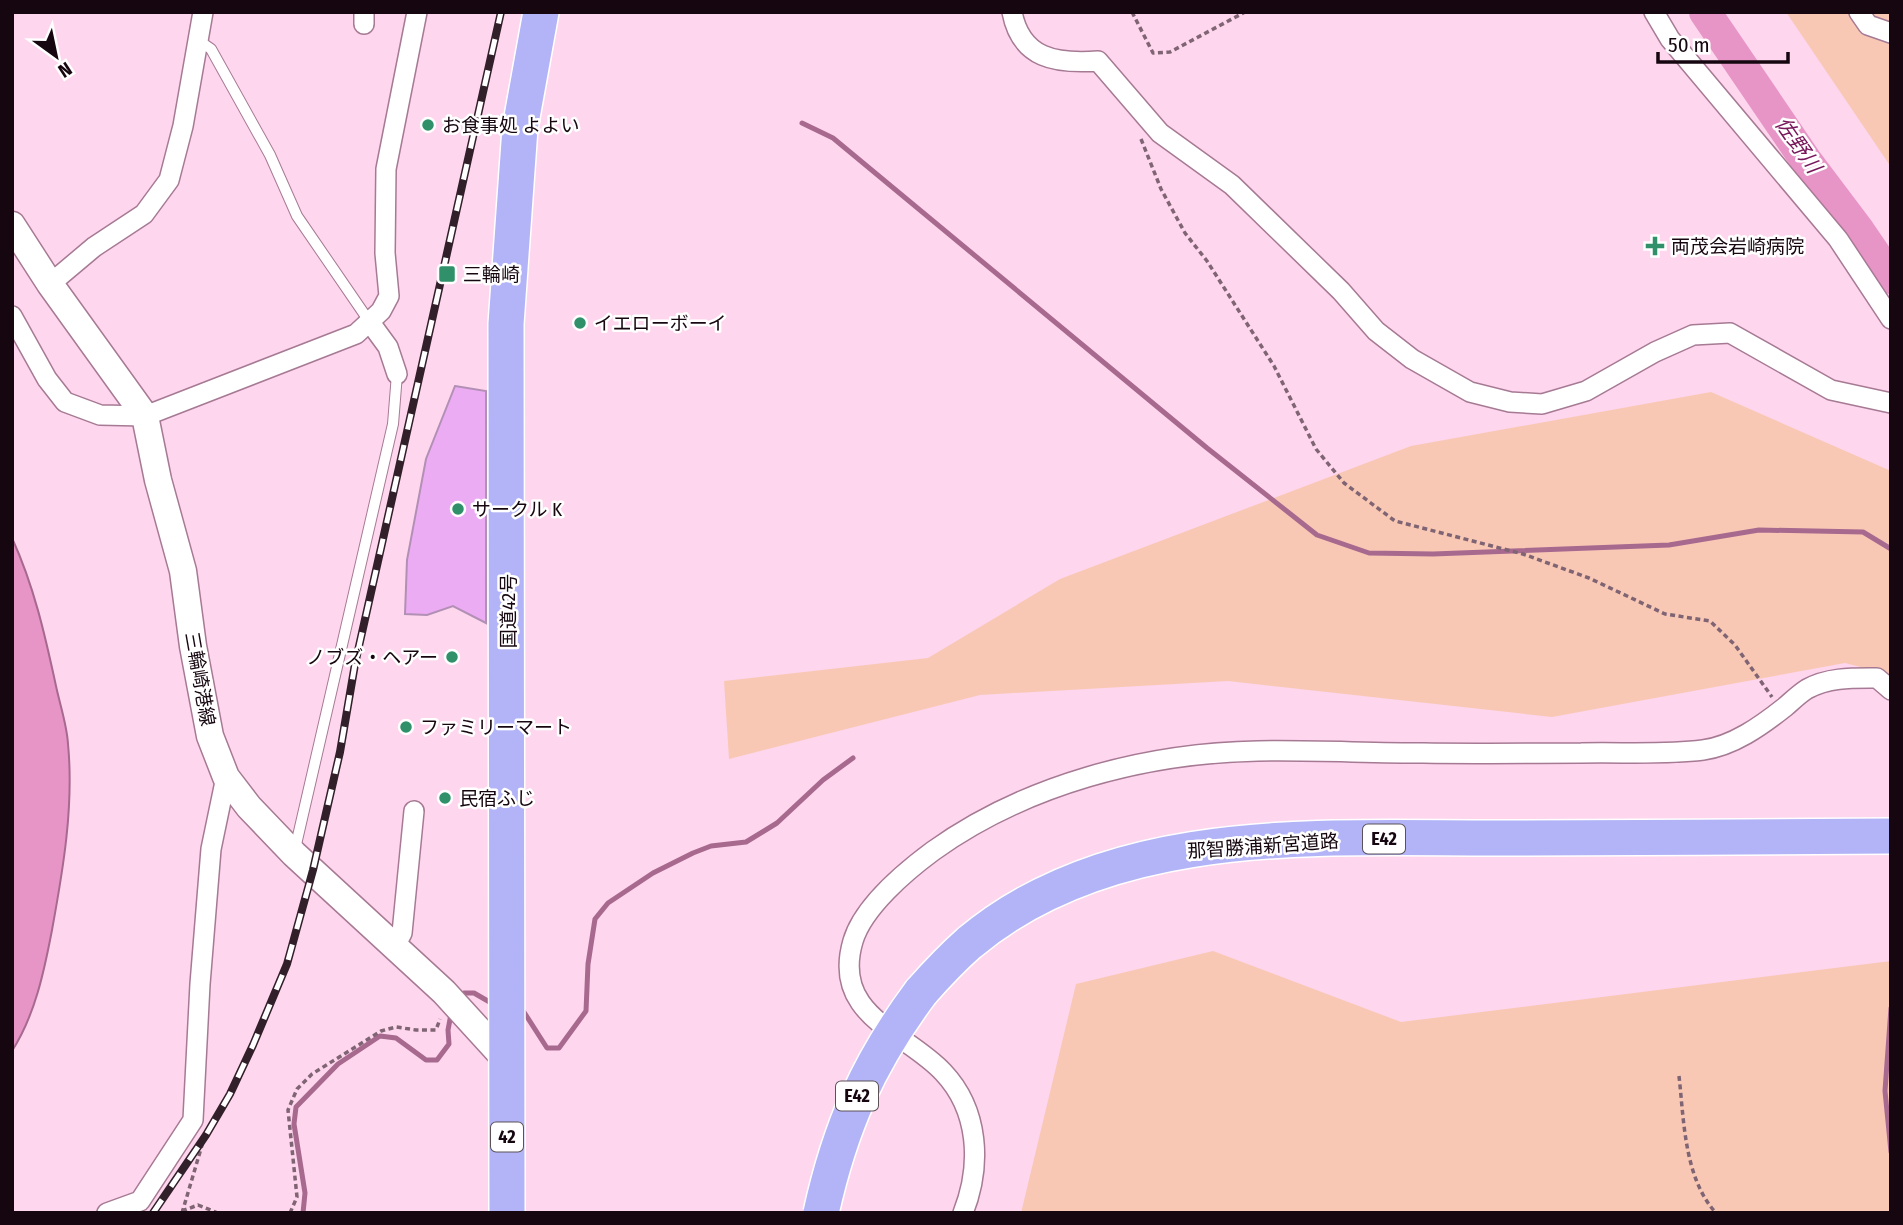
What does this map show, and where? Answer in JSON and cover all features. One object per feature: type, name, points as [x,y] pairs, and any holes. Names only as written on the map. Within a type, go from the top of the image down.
[{"type":"highway","name":"国道42号","points":[[507,1213],[506,324],[520,128],[541,12]]},
{"type":"highway","name":"那智勝浦新宮道路","points":[[821,1213],[830,1171],[852,1108],[873,1064],[920,992],[971,942],[1035,900],[1108,869],[1193,849],[1313,839],[1891,836]]},
{"type":"main road","name":"三輪崎港線","points":[[12,225],[50,284],[145,416],[158,480],[183,571],[192,646],[210,736],[226,777],[249,807],[294,854],[395,946],[441,1003],[472,1021],[507,1061]]},
{"type":"street","points":[[50,284],[94,247],[144,214],[169,180],[183,126],[203,12]]},
{"type":"street","points":[[12,316],[47,379],[65,402],[100,415],[145,416],[356,334],[381,311],[388,296],[385,253],[386,169],[417,12]]},
{"type":"street","points":[[1012,12],[1017,33],[1025,44],[1048,57],[1078,62],[1098,61],[1160,133],[1232,185],[1341,291],[1376,331],[1412,359],[1470,391],[1510,402],[1542,404],[1586,391],[1655,352],[1693,335],[1730,333],[1831,390],[1891,402]]},
{"type":"street","points":[[1654,12],[1670,39],[1838,239],[1891,319]]},
{"type":"street","points":[[1859,12],[1868,24],[1891,33]]},
{"type":"street","points":[[369,321],[388,347],[397,374]]},
{"type":"street","points":[[963,1213],[972,1183],[975,1139],[964,1102],[941,1069],[871,1018],[856,993],[850,973],[853,940],[879,900],[921,860],[955,836],[1018,804],[1072,782],[1119,769],[1193,756],[1255,751],[1427,754],[1709,750],[1730,744],[1782,710],[1805,690],[1829,680],[1877,678],[1891,690]]},
{"type":"street","points":[[107,1213],[139,1201],[193,1120],[211,849],[226,777]]},
{"type":"street","points":[[395,946],[402,933],[414,811]]},
{"type":"lane","points":[[198,40],[211,50],[270,155],[298,216],[369,321]]},
{"type":"lane","points":[[294,854],[393,424],[397,374]]},
{"type":"path","points":[[1132,12],[1153,53],[1170,52],[1245,12]]},
{"type":"path","points":[[1140,109],[1134,123],[1161,189],[1185,233],[1207,261],[1274,366],[1316,449],[1344,483],[1395,521],[1523,554],[1589,578],[1665,614],[1710,621],[1735,645],[1782,710]]},
{"type":"path","points":[[289,1213],[297,1197],[288,1110],[297,1089],[312,1074],[381,1031],[396,1027],[436,1030],[440,1021],[441,1003]]},
{"type":"path","points":[[1679,1076],[1687,1154],[1708,1204],[1716,1213]]},
{"type":"path","points":[[182,1212],[206,1135]]},
{"type":"path","points":[[182,1212],[198,1205],[218,1213]]},
{"type":"shaded area","points":[[1786,12],[1891,12],[1891,167]]},
{"type":"shaded area","points":[[1711,392],[1891,471],[1891,675],[1845,663],[1552,717],[1228,681],[980,695],[729,759],[724,681],[928,658],[1060,579],[1411,446]]},
{"type":"shaded area","points":[[12,538],[38,611],[65,722],[70,791],[63,861],[46,962],[33,1008],[12,1051]]},
{"type":"shaded area","points":[[1213,951],[1401,1022],[1891,961],[1891,1213],[1021,1213],[1076,984]]},
{"type":"building","name":"サークル K","points":[[455,386],[486,391],[486,623],[453,606],[427,615],[405,614],[407,560],[426,459]]},
{"type":"waterway","name":"佐野川","points":[[1705,12],[1807,162],[1891,278]]},
{"type":"waterway","points":[[802,123],[833,138],[1207,448],[1317,535],[1369,553],[1433,554],[1669,545],[1759,530],[1863,532],[1891,549]]},
{"type":"waterway","points":[[522,1009],[547,1048],[559,1048],[586,1011],[588,964],[595,919],[608,903],[653,873],[693,853],[711,846],[746,842],[777,823],[823,780],[853,758]]},
{"type":"waterway","points":[[460,999],[464,993],[474,993],[493,1004]]},
{"type":"waterway","points":[[1891,1008],[1885,1091],[1891,1152]]},
{"type":"waterway","points":[[303,1213],[305,1193],[294,1124],[296,1107],[338,1064],[380,1036],[396,1038],[426,1060],[437,1060],[449,1044],[451,1014]]},
{"type":"railway","points":[[153,1213],[206,1135],[230,1094],[287,964],[313,870],[340,752],[355,664],[501,12]]},
{"type":"place","name":"お食事処 よよい","points":[[428,125]]},
{"type":"place","name":"両茂会岩崎病院","points":[[1655,246]]},
{"type":"place","name":"三輪崎","points":[[447,274]]},
{"type":"place","name":"イエローボーイ","points":[[580,323]]},
{"type":"place","name":"サークル K","points":[[458,509]]},
{"type":"place","name":"ノブズ・ヘアー","points":[[452,657]]},
{"type":"place","name":"ファミリーマート","points":[[406,727]]},
{"type":"place","name":"民宿ふじ","points":[[445,798]]}]
